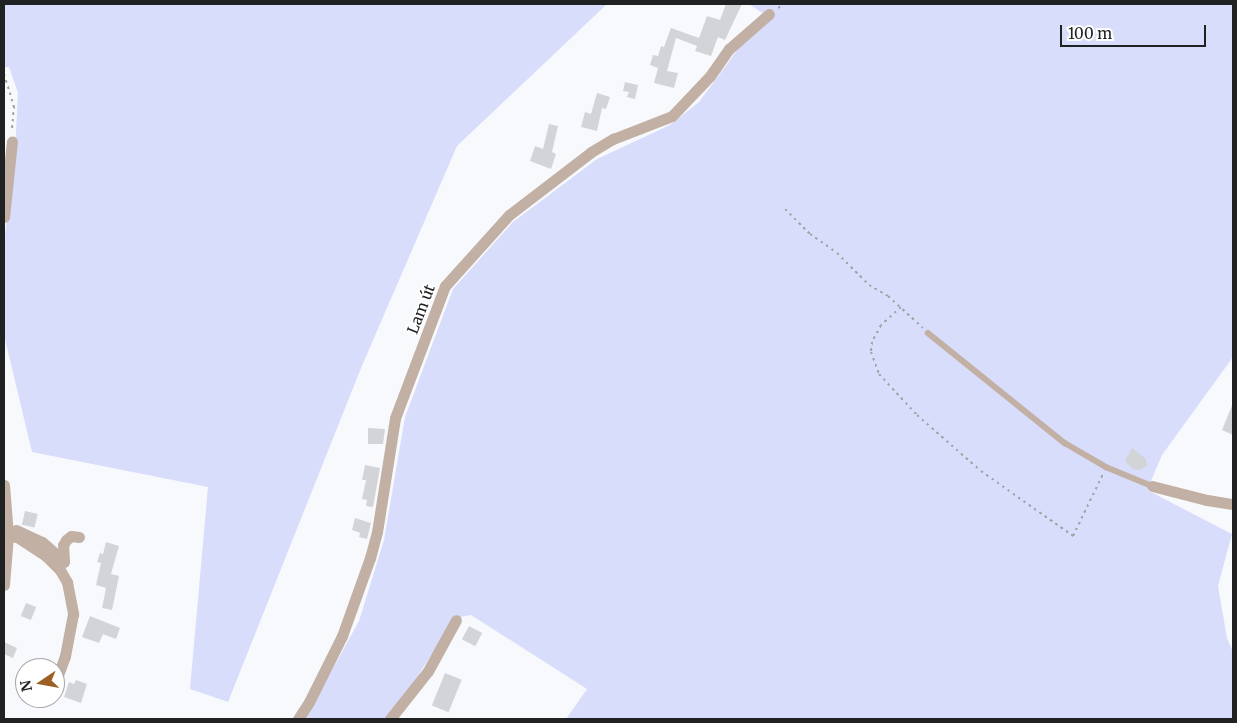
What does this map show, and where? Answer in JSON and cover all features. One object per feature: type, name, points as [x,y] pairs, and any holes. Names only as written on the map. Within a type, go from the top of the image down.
[{"type":"street","name":"Lam út","points":[[298,719],[309,702],[342,636],[370,558],[377,532],[395,418],[446,286],[509,216],[591,152],[619,136],[672,116],[710,76],[729,49],[769,14]]},
{"type":"street","points":[[4,216],[12,141]]},
{"type":"street","points":[[4,485],[8,532],[4,586]]},
{"type":"street","points":[[1152,486],[1207,500],[1233,504]]},
{"type":"street","points":[[8,532],[26,534],[42,542],[64,561]]},
{"type":"street","points":[[8,532],[46,556],[60,570],[67,582],[73,614],[64,658]]},
{"type":"street","points":[[71,575],[65,567],[63,545],[71,536],[79,537]]},
{"type":"street","points":[[390,719],[428,671],[456,620]]},
{"type":"lane","points":[[928,333],[1065,444],[1106,467],[1152,486]]},
{"type":"path","points":[[4,74],[14,106],[12,141]]},
{"type":"path","points":[[785,209],[810,234],[837,253],[869,286],[888,296],[928,333]]},
{"type":"path","points":[[900,307],[880,325],[872,342],[871,352],[879,374],[918,415],[981,472],[1073,536],[1106,467]]},
{"type":"shaded area","points":[[4,4],[607,4],[457,146],[361,368],[228,702],[190,689],[208,487],[32,452],[4,335],[4,244],[15,150],[18,93],[9,67],[4,67]]},
{"type":"shaded area","points":[[749,4],[1233,4],[1233,357],[1162,455],[1147,490],[1232,534],[1218,586],[1227,638],[1233,652],[1233,719],[566,719],[587,689],[471,615],[455,618],[390,719],[305,719],[359,621],[384,540],[405,417],[453,289],[513,222],[597,159],[670,125],[699,102],[764,14]]},
{"type":"building","points":[[726,4],[742,4],[725,40],[718,37],[711,56],[695,51],[697,46],[676,38],[667,71],[678,73],[674,88],[654,83],[658,68],[650,65],[653,55],[658,56],[661,46],[664,47],[671,28],[699,38],[707,16],[720,20]]},
{"type":"building","points":[[625,82],[638,85],[635,99],[627,97],[629,92],[623,91]]},
{"type":"building","points":[[597,93],[610,97],[606,109],[602,108],[597,131],[581,127],[585,112],[591,114]]},
{"type":"building","points":[[549,124],[558,126],[552,152],[556,154],[551,169],[530,161],[535,146],[543,149]]},
{"type":"building","points":[[1233,403],[1233,435],[1222,430]]},
{"type":"building","points":[[368,428],[385,429],[383,444],[368,444]]},
{"type":"building","points":[[1132,448],[1146,459],[1147,466],[1140,470],[1133,469],[1125,461]]},
{"type":"building","points":[[365,465],[380,468],[373,507],[366,506],[367,500],[362,499],[366,480],[362,480]]},
{"type":"building","points":[[25,511],[38,514],[35,528],[22,525]]},
{"type":"building","points":[[355,518],[371,523],[367,539],[359,537],[360,533],[352,530]]},
{"type":"building","points":[[106,542],[119,546],[111,574],[119,576],[112,610],[102,608],[106,588],[96,585],[101,563],[97,562],[100,553],[103,554]]},
{"type":"building","points":[[26,603],[36,607],[31,620],[21,616]]},
{"type":"building","points":[[90,616],[120,628],[116,639],[103,634],[99,643],[82,637]]},
{"type":"building","points":[[469,626],[482,633],[475,646],[462,639]]},
{"type":"building","points":[[4,642],[17,648],[13,658],[4,654]]},
{"type":"building","points":[[445,673],[462,680],[449,712],[432,705]]},
{"type":"building","points":[[76,680],[87,684],[81,703],[65,697],[69,682],[74,684]]}]
